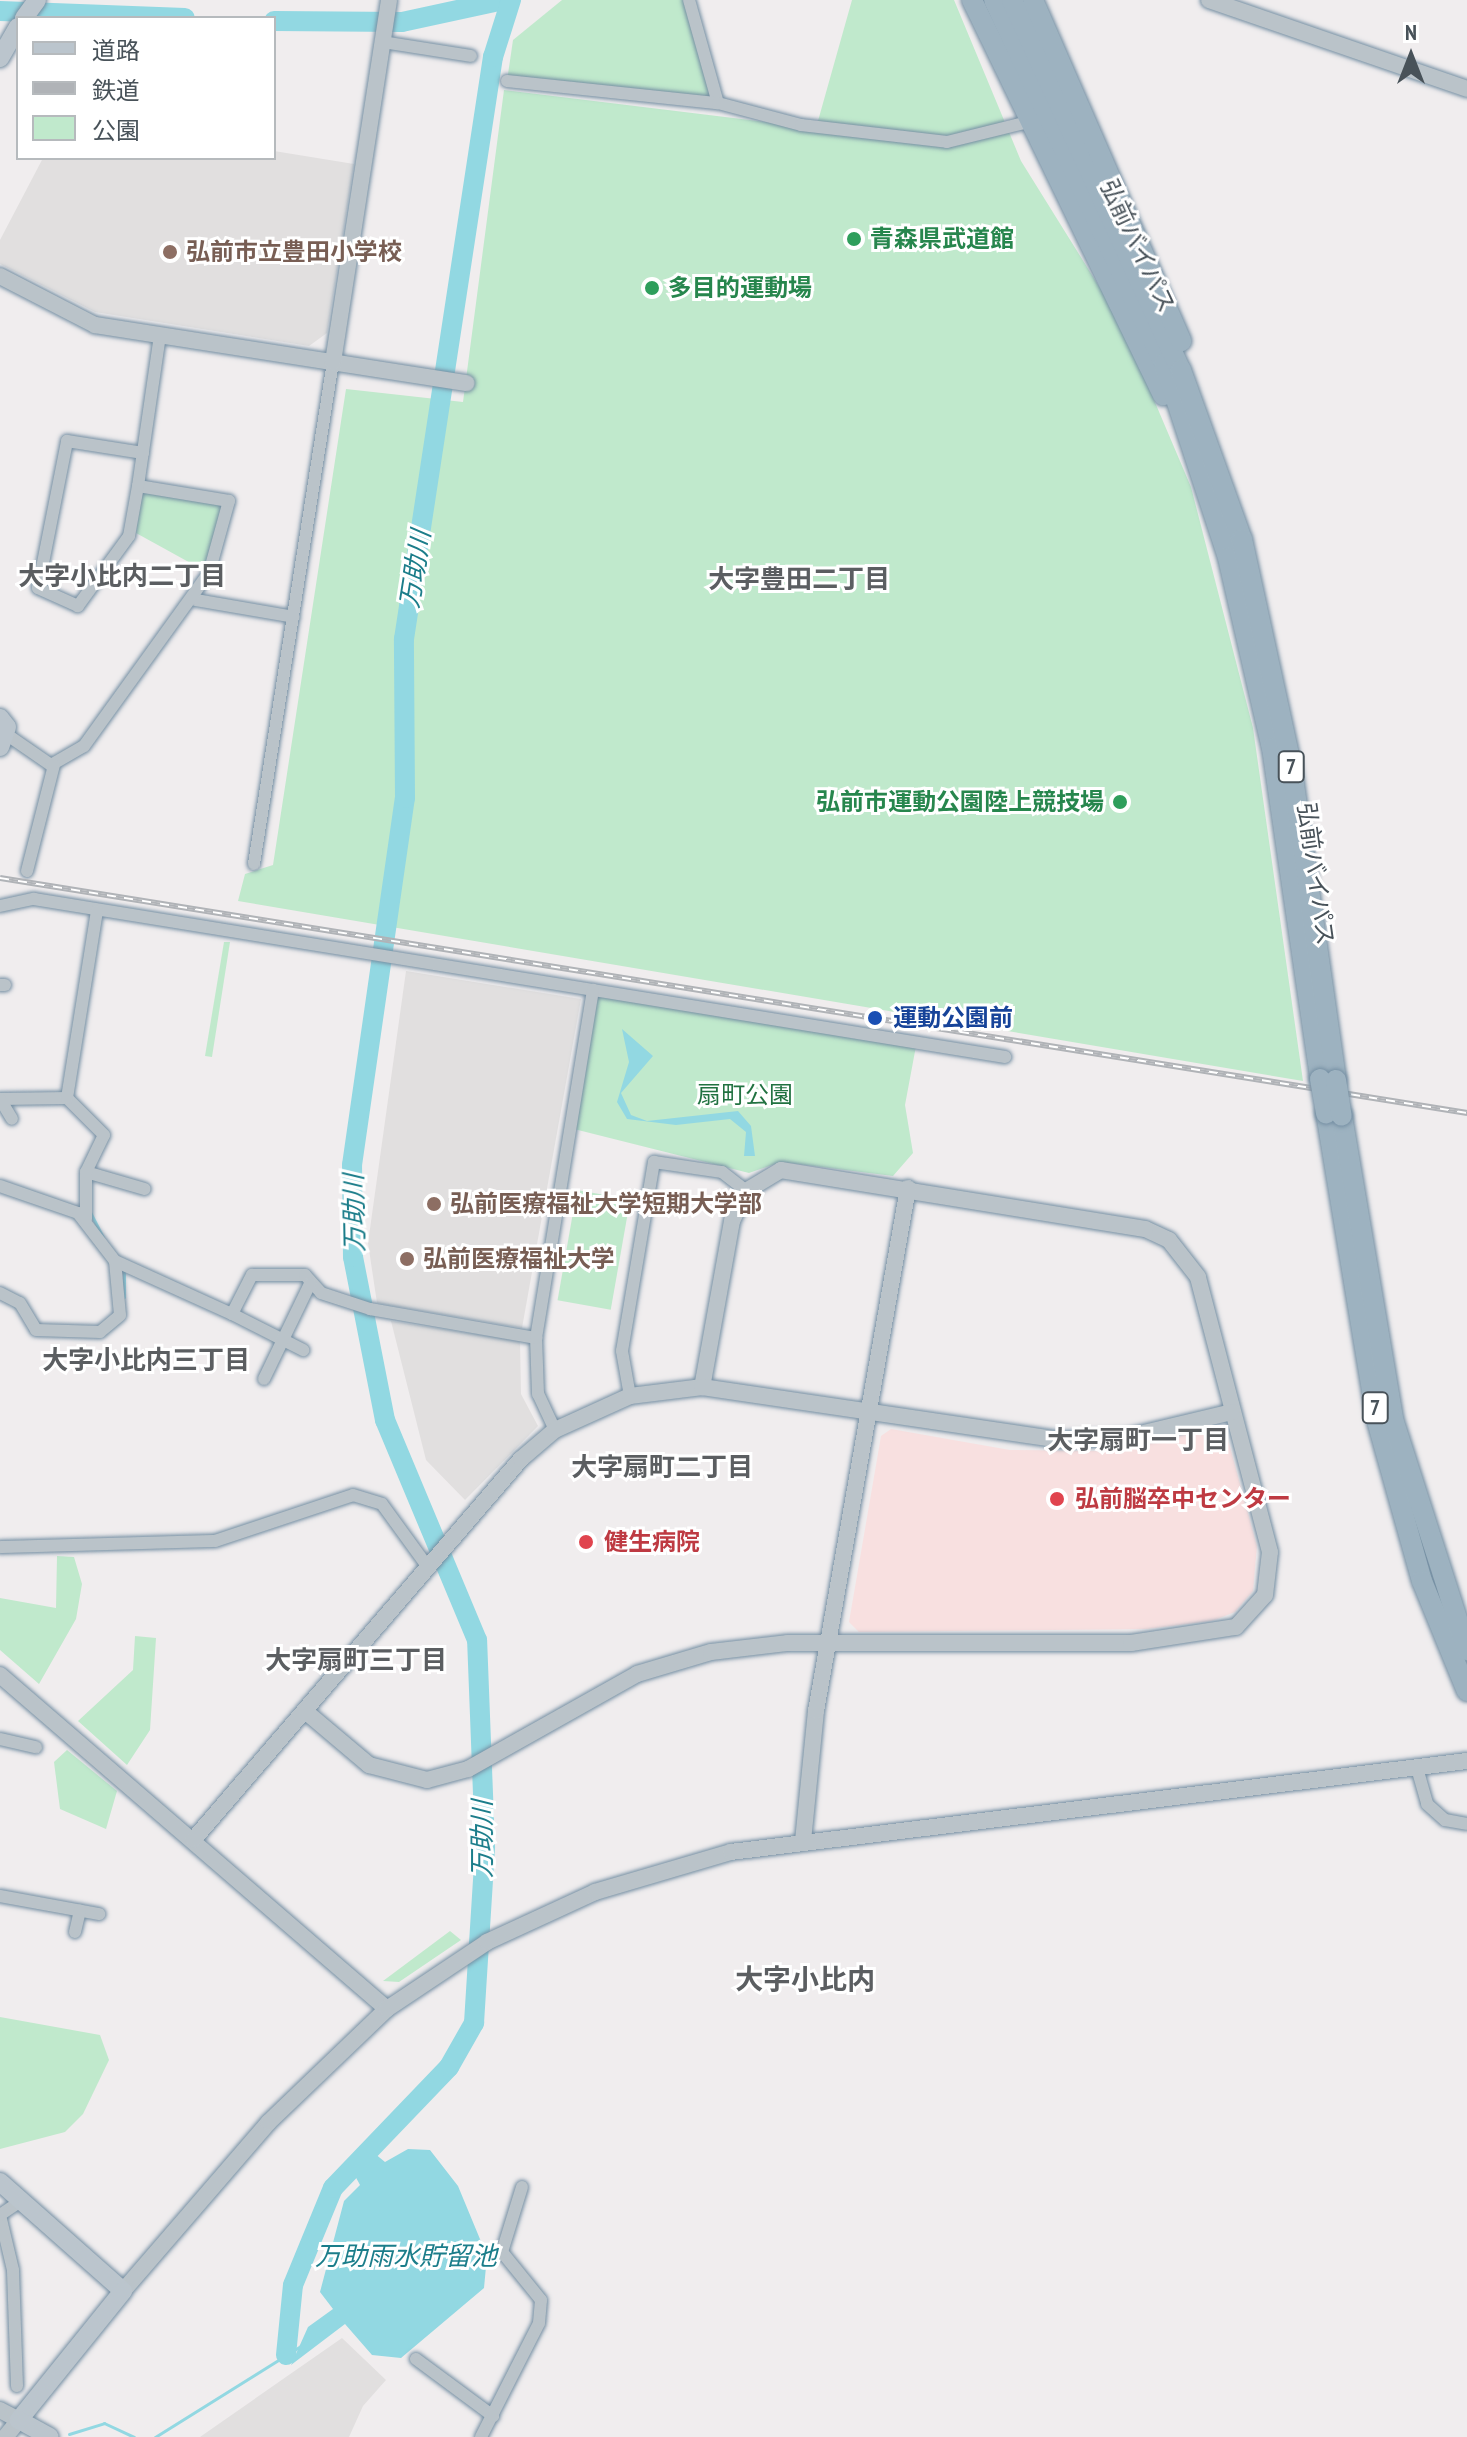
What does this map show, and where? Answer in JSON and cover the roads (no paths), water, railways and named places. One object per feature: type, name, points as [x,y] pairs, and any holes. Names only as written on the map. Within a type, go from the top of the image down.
[{"type":"highway","name":"7","points":[[972,0],[1028,122],[1206,461]]},
{"type":"highway","name":"弘前バイパス","points":[[994,0],[1029,56]]},
{"type":"highway","name":"弘前バイパス","points":[[1012,0],[1029,56],[1242,539],[1291,763],[1328,1080],[1393,1419],[1467,1650]]},
{"type":"highway","name":"7","points":[[1033,0],[1173,316],[1206,461]]},
{"type":"highway","name":"弘前バイパス","points":[[1334,1114],[1381,1436],[1422,1581],[1467,1691]]},
{"type":"main road","points":[[24,16],[37,0]]},
{"type":"main road","points":[[0,58],[14,28]]},
{"type":"main road","points":[[0,2182],[123,2291],[19,2420],[50,2437]]},
{"type":"street","points":[[689,0],[718,103]]},
{"type":"street","points":[[1209,0],[1243,6],[1465,84]]},
{"type":"street","points":[[254,864],[388,4]]},
{"type":"street","points":[[383,38],[471,56]]},
{"type":"street","points":[[507,81],[718,103],[801,125],[947,142],[1028,122]]},
{"type":"street","points":[[0,276],[60,313],[160,336],[460,382]]},
{"type":"street","points":[[143,453],[67,441],[38,588],[78,606],[129,536],[138,486],[143,453],[160,336]]},
{"type":"street","points":[[27,871],[54,765],[84,746],[196,600],[229,501],[138,486]]},
{"type":"street","points":[[196,600],[294,617]]},
{"type":"street","points":[[2,733],[54,765]]},
{"type":"street","points":[[0,906],[18,898],[1005,1057]]},
{"type":"street","points":[[67,1098],[97,911]]},
{"type":"street","points":[[555,1430],[538,1394],[536,1338],[593,990]]},
{"type":"street","points":[[0,1099],[67,1098],[104,1135],[86,1172],[86,1219]]},
{"type":"street","points":[[0,1099],[12,1119]]},
{"type":"street","points":[[630,1396],[622,1351],[654,1162],[722,1172],[746,1191]]},
{"type":"street","points":[[305,1711],[369,1765],[399,1777],[427,1780],[468,1769],[663,1665],[738,1647],[1099,1644],[1236,1627],[1265,1595],[1270,1552],[1198,1277],[1169,1240],[1114,1223],[796,1169],[746,1191],[732,1221],[702,1387]]},
{"type":"street","points":[[86,1172],[145,1189]]},
{"type":"street","points":[[0,1186],[86,1219],[115,1261],[120,1315],[100,1332],[36,1330],[20,1303],[0,1293]]},
{"type":"street","points":[[803,1841],[801,1808],[908,1188]]},
{"type":"street","points":[[115,1261],[303,1350]]},
{"type":"street","points":[[232,1314],[252,1275],[305,1275],[310,1284],[370,1309],[536,1338]]},
{"type":"street","points":[[264,1379],[310,1284]]},
{"type":"street","points":[[194,1839],[431,1561],[555,1430],[630,1396],[702,1387],[1020,1439],[1089,1441],[1232,1412]]},
{"type":"street","points":[[0,1547],[215,1541],[353,1495],[382,1504],[431,1561]]},
{"type":"street","points":[[0,1675],[194,1839],[387,2009]]},
{"type":"street","points":[[0,1739],[36,1747]]},
{"type":"street","points":[[123,2291],[269,2122],[387,2009],[487,1942],[643,1874],[803,1841],[1467,1761]]},
{"type":"street","points":[[1417,1768],[1427,1804],[1445,1820],[1467,1824]]},
{"type":"street","points":[[0,1896],[99,1914]]},
{"type":"street","points":[[75,1932],[80,1911]]},
{"type":"street","points":[[481,2437],[539,2323],[541,2300],[502,2252],[522,2187]]},
{"type":"street","points":[[17,2386],[0,2215],[19,2202]]},
{"type":"street","points":[[416,2359],[493,2416]]},
{"type":"street","points":[[0,2410],[19,2420],[5,2437]]},
{"type":"water","points":[[622,1029],[653,1056],[621,1093],[631,1115],[647,1121],[738,1111],[751,1126],[755,1156],[744,1156],[746,1132],[730,1119],[676,1125],[627,1119],[617,1102],[629,1062]]},
{"type":"water","name":"万助雨水貯留池","points":[[408,2149],[430,2150],[458,2186],[487,2256],[484,2288],[401,2358],[372,2355],[345,2324],[291,2365],[308,2327],[333,2309],[320,2292],[344,2201],[360,2185],[353,2172],[374,2153],[385,2162]]},
{"type":"waterway","points":[[276,21],[402,22],[504,0]]},
{"type":"waterway","name":"万助川","points":[[286,2355],[293,2285],[333,2188],[449,2067],[474,2023],[485,1846],[477,1640],[385,1420],[353,1257],[352,1165],[405,798],[404,639],[493,57],[511,0]]},
{"type":"waterway","points":[[0,11],[132,16]]},
{"type":"waterway","points":[[90,1212],[103,1237]]},
{"type":"waterway","points":[[124,1269],[124,1297]]},
{"type":"waterway","name":"万助川","points":[[358,2157],[364,2164]]},
{"type":"waterway","points":[[155,2437],[304,2344]]},
{"type":"waterway","points":[[69,2434],[104,2423],[134,2437]]},
{"type":"railway","points":[[0,878],[1467,1113]]},
{"type":"place","name":"青森県武道館","points":[[854,239]]},
{"type":"place","name":"弘前市立豊田小学校","points":[[170,252]]},
{"type":"place","name":"多目的運動場","points":[[652,288]]},
{"type":"place","name":"弘前市運動公園陸上競技場","points":[[1120,802]]},
{"type":"place","name":"運動公園前","points":[[875,1018]]},
{"type":"place","name":"弘前医療福祉大学短期大学部","points":[[434,1204]]},
{"type":"place","name":"弘前医療福祉大学","points":[[407,1259]]},
{"type":"place","name":"弘前脳卒中センター","points":[[1057,1499]]},
{"type":"place","name":"健生病院","points":[[586,1542]]},
{"type":"district","name":"大字小比内二丁目","points":[[122,576]]},
{"type":"district","name":"大字豊田二丁目","points":[[799,579]]},
{"type":"district","name":"大字小比内三丁目","points":[[146,1360]]},
{"type":"district","name":"大字扇町一丁目","points":[[1138,1440]]},
{"type":"district","name":"大字扇町二丁目","points":[[662,1467]]},
{"type":"district","name":"大字扇町三丁目","points":[[356,1660]]},
{"type":"district","name":"大字小比内","points":[[805,1979]]},
{"type":"park label","name":"扇町公園","points":[[745,1095]]}]
